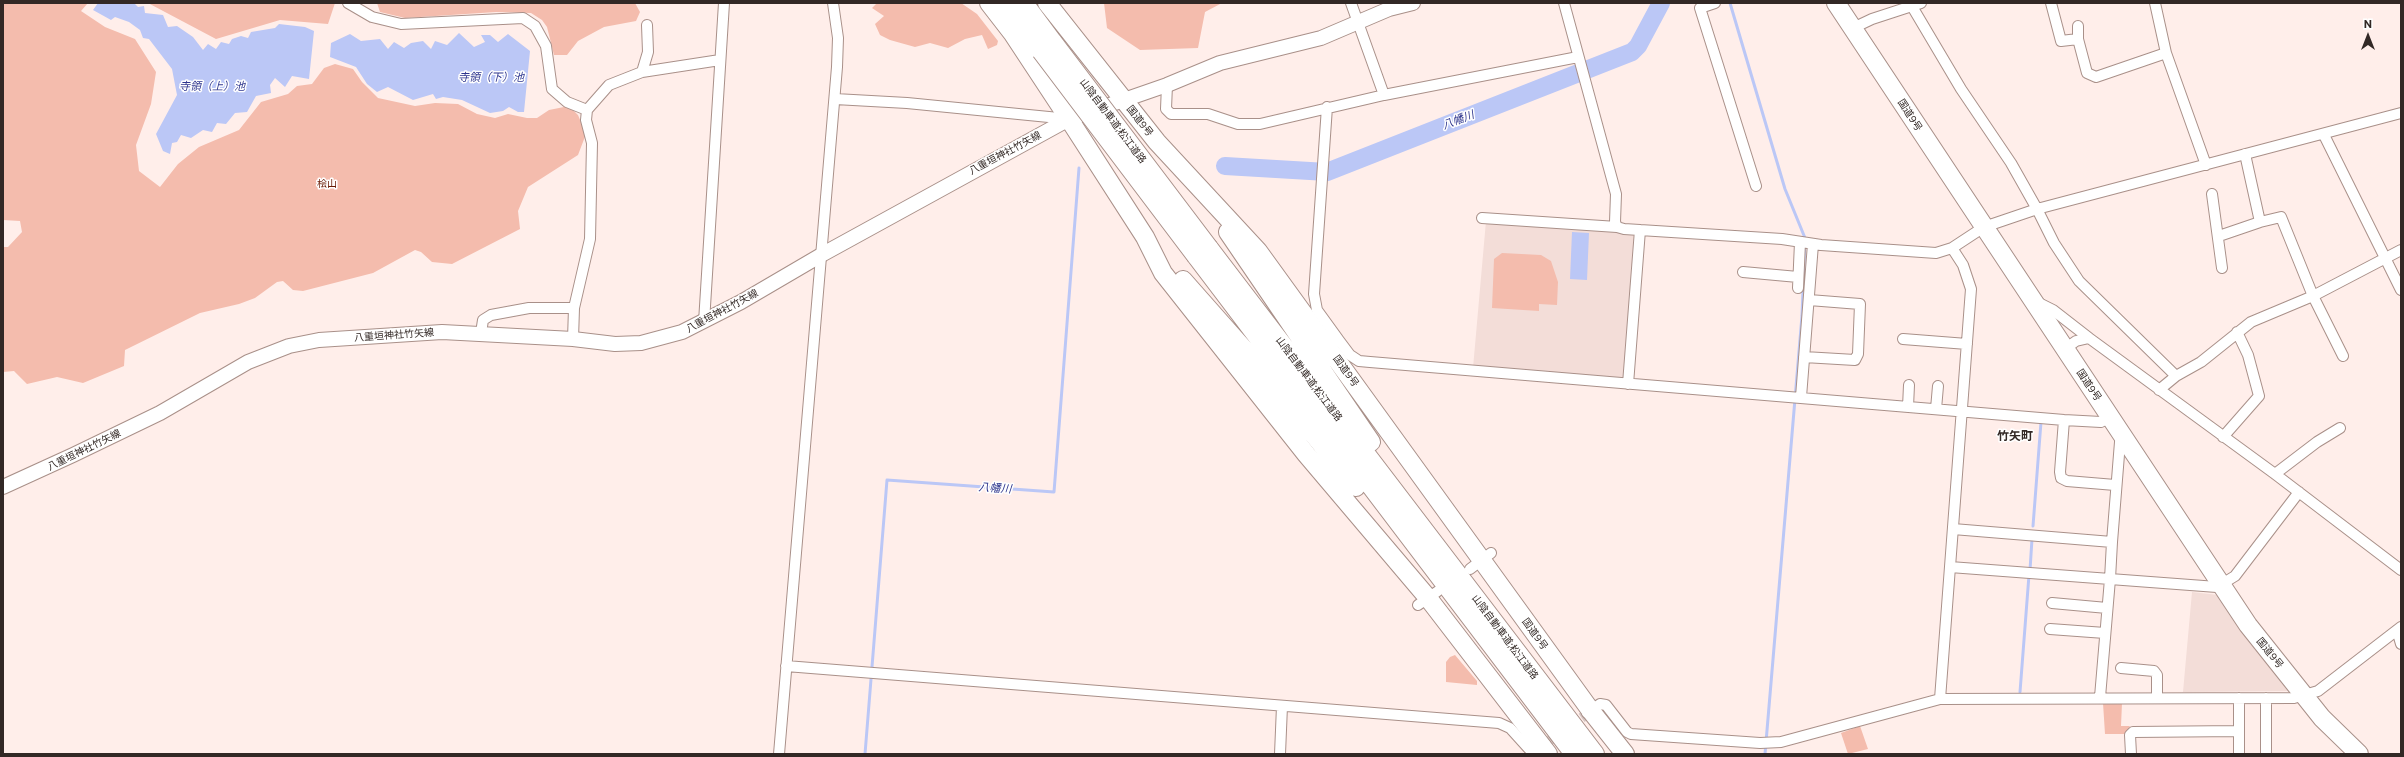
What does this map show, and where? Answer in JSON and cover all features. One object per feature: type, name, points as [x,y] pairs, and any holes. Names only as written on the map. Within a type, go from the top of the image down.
[{"type":"highway","points":[[989,3],[1013,34],[1069,119],[1145,237],[1163,273],[1306,454],[1428,598],[1545,748]]},
{"type":"highway","name":"山陰自動車道;松江道路","points":[[1005,3],[1047,46],[1203,252],[1595,754]]},
{"type":"highway","name":"山陰自動車道;松江道路","points":[[1024,3],[1047,46]]},
{"type":"highway","name":"国道9号","points":[[1046,3],[1124,98],[1157,142],[1258,251],[1333,343],[1481,561],[1589,712],[1625,754]]},
{"type":"highway","name":"国道9号","points":[[1836,3],[2031,300],[2112,417],[2221,586],[2248,625],[2322,718],[2359,754]]},
{"type":"highway","points":[[1183,170],[1274,298],[1394,477],[1494,614],[1520,657]]},
{"type":"highway","points":[[1145,237],[1251,358],[1378,514],[1462,606]]},
{"type":"highway","name":"山陰自動車道;松江道路","points":[[1203,252],[1462,606],[1574,754]]},
{"type":"main road","name":"八重垣神社竹矢線","points":[[3,487],[74,456],[160,412],[248,362],[276,350],[319,340],[442,332],[573,339],[615,344],[641,343],[663,339],[704,322],[823,254],[1069,119],[1124,98],[1167,85],[1220,63],[1320,38],[1358,20],[1408,4]]},
{"type":"street","points":[[348,3],[372,17],[401,24],[523,18],[535,26],[546,46],[552,89],[567,102],[587,110]]},
{"type":"street","points":[[704,322],[724,3]]},
{"type":"street","points":[[779,754],[812,349],[823,254],[835,99],[838,38],[833,3]]},
{"type":"street","points":[[1351,3],[1384,95]]},
{"type":"street","points":[[1564,3],[1616,194],[1615,222],[1617,227]]},
{"type":"street","points":[[1715,3],[1700,8],[1756,186]]},
{"type":"street","points":[[2051,3],[2061,41],[2078,39]]},
{"type":"street","points":[[2155,3],[2166,53],[2206,166]]},
{"type":"street","points":[[1853,28],[1914,4],[1961,89],[2011,163],[2037,208],[2054,243],[2079,281],[2176,376]]},
{"type":"street","points":[[642,72],[648,52],[648,24]]},
{"type":"street","points":[[2078,26],[2078,39],[2087,73],[2096,77],[2166,53]]},
{"type":"street","points":[[1167,85],[1166,108],[1171,114],[1208,114],[1238,124],[1260,124],[1327,107],[1578,57]]},
{"type":"street","points":[[573,339],[574,308],[590,239],[592,143],[586,120],[587,110],[609,85],[642,72],[720,60]]},
{"type":"street","points":[[835,99],[908,102],[1069,119]]},
{"type":"street","points":[[1327,107],[1314,294],[1317,310],[1333,343],[1359,361],[2064,420],[2101,422],[2112,417]]},
{"type":"street","points":[[1482,218],[1617,227],[1936,253],[1952,248],[1984,227],[2037,208],[2206,166],[2245,154],[2324,135],[2401,113]]},
{"type":"street","points":[[2324,135],[2401,290]]},
{"type":"street","points":[[2245,154],[2260,222]]},
{"type":"street","points":[[2212,194],[2219,236],[2222,268]]},
{"type":"street","points":[[2219,236],[2260,222],[2281,217],[2313,296],[2343,356]]},
{"type":"street","points":[[1628,384],[1640,230]]},
{"type":"street","points":[[1798,288],[1798,277],[1806,243]]},
{"type":"street","points":[[1797,397],[1804,357],[1809,300],[1806,243]]},
{"type":"street","points":[[1940,698],[1971,289],[1963,266],[1952,248]]},
{"type":"street","points":[[2159,390],[2176,376],[2201,362],[2251,322],[2313,296],[2401,250]]},
{"type":"street","points":[[1743,272],[1798,277]]},
{"type":"street","points":[[1804,357],[1855,360],[1858,354],[1860,304],[1809,300]]},
{"type":"street","points":[[2031,300],[2053,310],[2159,390],[2275,474],[2401,570]]},
{"type":"street","points":[[481,333],[484,320],[491,315],[529,308],[574,308]]},
{"type":"street","points":[[2223,437],[2259,396],[2250,362],[2238,332]]},
{"type":"street","points":[[2065,349],[2076,341],[2089,338]]},
{"type":"street","points":[[1903,339],[1967,344]]},
{"type":"street","points":[[1908,406],[1909,385]]},
{"type":"street","points":[[1936,409],[1938,386]]},
{"type":"street","points":[[2064,420],[2060,472],[2062,478],[2066,481],[2115,485]]},
{"type":"street","points":[[2275,474],[2317,442],[2340,428]]},
{"type":"street","points":[[2100,697],[2110,579],[2115,485],[2120,442],[2124,437]]},
{"type":"street","points":[[1950,567],[2217,587],[2221,586],[2235,576],[2299,492]]},
{"type":"street","points":[[1953,529],[2112,542]]},
{"type":"street","points":[[2052,603],[2107,608]]},
{"type":"street","points":[[2050,629],[2105,633]]},
{"type":"street","points":[[1589,712],[1600,704],[1606,704],[1627,732],[1631,734],[1760,743],[1781,742],[1940,698],[2294,698],[2318,691],[2399,629],[2401,644]]},
{"type":"street","points":[[786,666],[1499,723],[1510,728],[1529,749],[1545,748]]},
{"type":"street","points":[[2121,668],[2154,671],[2157,675],[2157,697]]},
{"type":"street","points":[[2238,698],[2239,754]]},
{"type":"street","points":[[2266,698],[2266,754]]},
{"type":"street","points":[[1280,754],[1282,706]]},
{"type":"street","points":[[2131,754],[2130,735],[2134,732],[2239,731]]},
{"type":"shaded area","points":[[1486,221],[1634,234],[1624,378],[1473,368]]},
{"type":"shaded area","points":[[2192,592],[2218,595],[2288,691],[2183,692]]},
{"type":"green space","name":"桧山","points":[[3,3],[88,3],[81,11],[105,27],[135,39],[156,72],[151,104],[136,145],[139,171],[160,187],[178,164],[199,147],[239,130],[261,102],[288,94],[297,86],[312,84],[324,68],[335,64],[353,69],[362,82],[378,98],[415,106],[435,103],[458,104],[477,114],[495,118],[508,114],[527,118],[537,118],[549,110],[569,106],[578,115],[586,134],[578,155],[528,187],[518,211],[520,229],[452,264],[432,262],[421,252],[415,250],[373,273],[303,291],[293,290],[283,281],[277,282],[255,298],[239,304],[200,313],[125,350],[124,366],[83,383],[57,377],[27,384],[14,371],[3,372],[3,247],[8,247],[22,232],[20,221],[3,220]]},
{"type":"green space","points":[[148,3],[335,3],[328,24],[280,20],[216,39]]},
{"type":"green space","points":[[377,3],[635,3],[640,12],[636,21],[604,27],[578,41],[567,55],[554,55],[547,27],[542,20],[531,13],[496,12],[405,18],[380,12]]},
{"type":"green space","points":[[877,3],[961,3],[977,14],[998,41],[997,45],[988,49],[982,35],[965,39],[948,48],[930,43],[915,47],[890,40],[880,35],[875,24],[884,16],[872,8]]},
{"type":"green space","points":[[1104,3],[1222,3],[1205,12],[1198,48],[1140,50],[1107,28]]},
{"type":"green space","points":[[1502,253],[1541,255],[1551,261],[1558,282],[1557,305],[1539,304],[1539,311],[1492,308],[1494,259]]},
{"type":"green space","points":[[1455,655],[1477,681],[1477,685],[1446,682],[1446,662],[1450,657]]},
{"type":"green space","points":[[2103,703],[2122,703],[2121,726],[2130,726],[2125,734],[2105,734]]},
{"type":"green space","points":[[1860,726],[1868,749],[1848,754],[1841,733]]},
{"type":"water","name":"寺領（上）池","points":[[98,3],[134,3],[138,7],[144,6],[145,13],[163,15],[168,27],[177,26],[193,37],[203,50],[208,44],[216,49],[221,42],[229,44],[232,39],[241,36],[248,38],[251,32],[275,28],[279,24],[305,27],[314,31],[309,79],[292,76],[285,87],[275,78],[270,85],[271,93],[256,96],[247,112],[235,113],[226,124],[217,123],[212,132],[203,130],[191,138],[181,135],[177,142],[172,143],[170,154],[163,151],[156,134],[177,95],[172,69],[149,39],[143,38],[140,30],[129,22],[115,17],[111,20],[93,10]]},
{"type":"water","name":"寺領（下）池","points":[[459,33],[474,47],[485,42],[481,35],[490,35],[498,42],[508,34],[530,51],[524,112],[518,112],[509,107],[503,111],[490,113],[462,100],[443,97],[436,99],[433,94],[413,100],[388,87],[377,92],[367,84],[356,67],[330,57],[331,43],[350,34],[361,41],[380,39],[388,49],[394,42],[404,48],[411,43],[423,41],[431,49],[435,41],[447,45]]},
{"type":"water","points":[[1572,232],[1589,233],[1587,280],[1570,279]]},
{"type":"waterway","name":"八幡川","points":[[1225,166],[1327,172],[1632,52],[1638,46],[1661,3]]},
{"type":"waterway","points":[[1730,3],[1785,189],[1805,238],[1802,316],[1765,754]]},
{"type":"waterway","name":"八幡川","points":[[865,754],[887,480],[1054,492],[1079,168]]},
{"type":"waterway","points":[[2033,526],[2041,422]]},
{"type":"waterway","points":[[2030,570],[2032,539]]},
{"type":"waterway","points":[[2020,692],[2029,575]]},
{"type":"tunnel","points":[[1545,744],[1587,714]]},
{"type":"district","name":"竹矢町","points":[[2015,436]]}]
